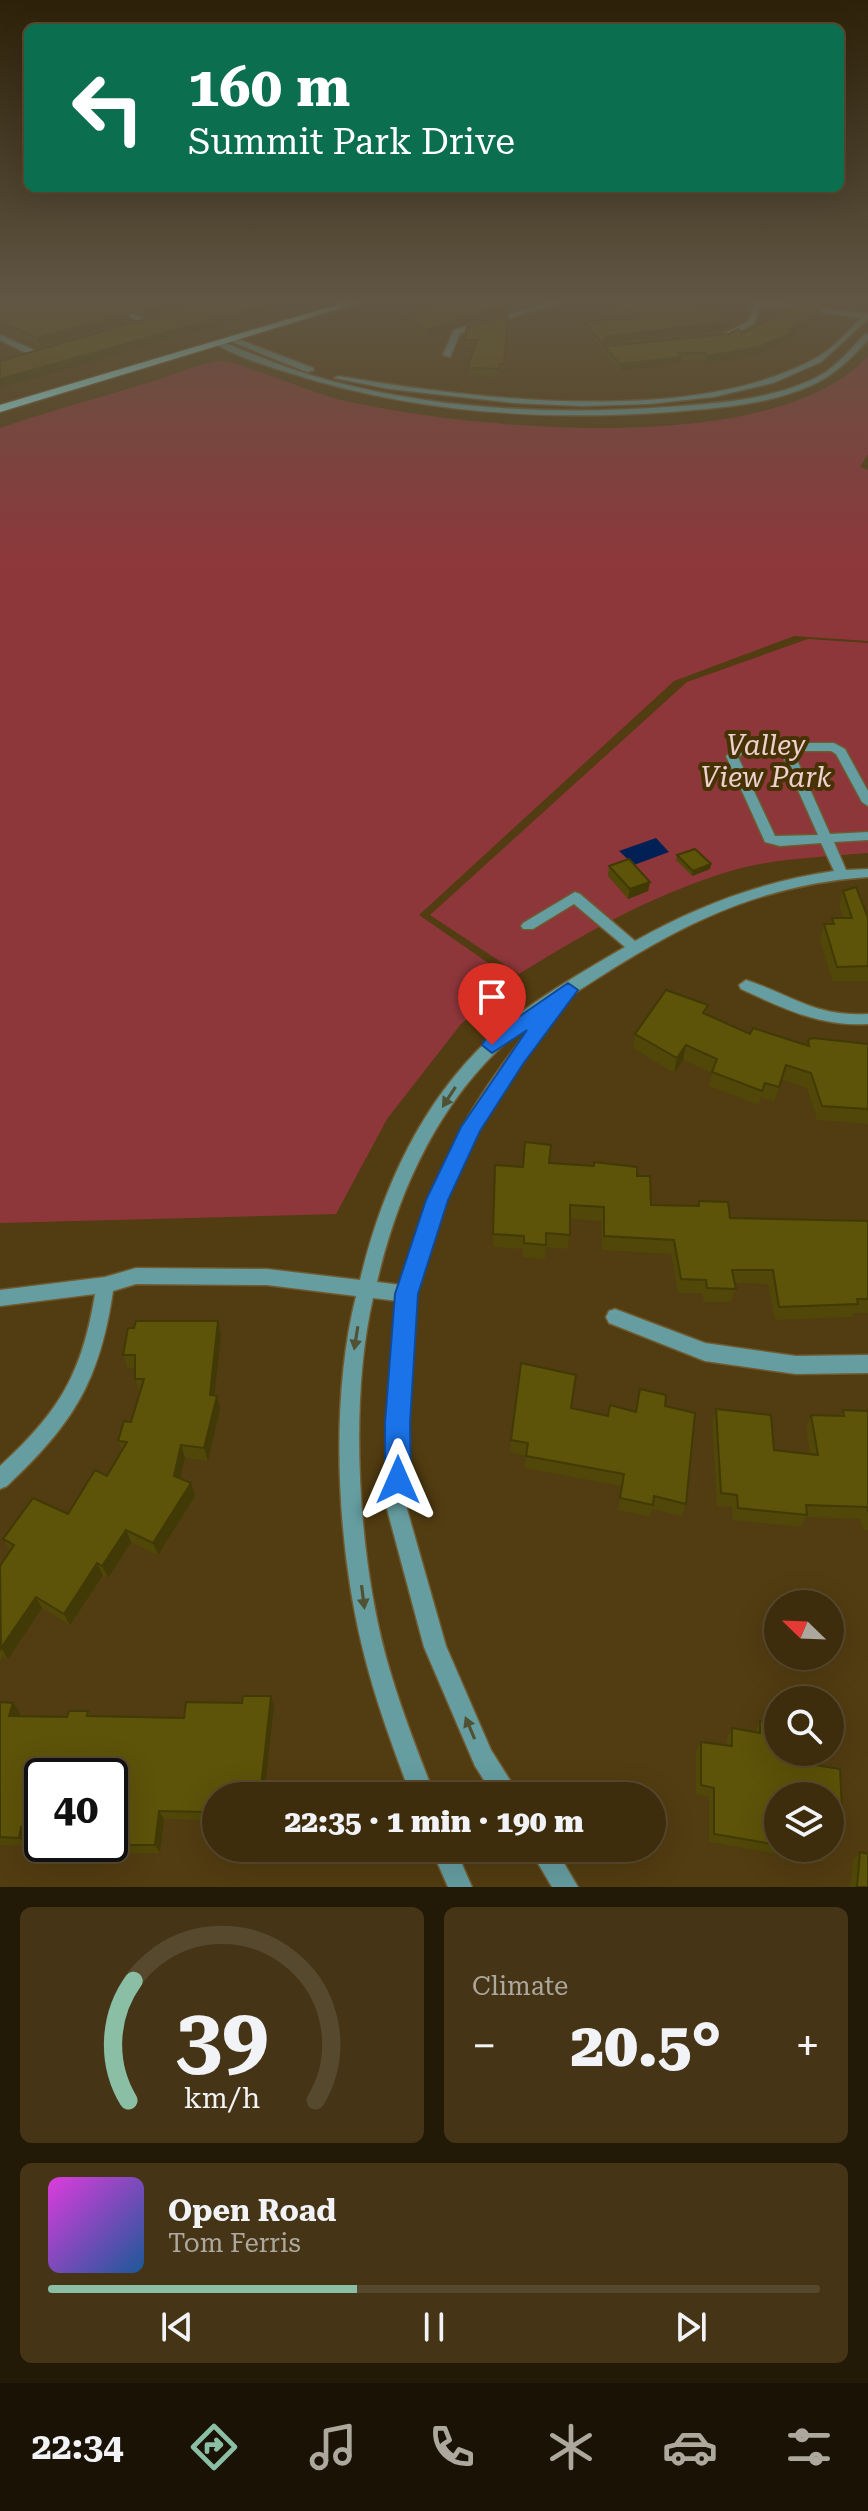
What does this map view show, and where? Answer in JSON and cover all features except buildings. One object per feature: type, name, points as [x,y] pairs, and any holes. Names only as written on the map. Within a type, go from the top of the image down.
[{"type":"main road","points":[[0,409],[63,390]]},
{"type":"street","points":[[357,390],[438,405],[566,413],[743,407],[771,400],[775,393],[783,390]]},
{"type":"street","points":[[406,390],[523,402],[592,403],[720,390]]},
{"type":"street","points":[[768,390],[775,393]]},
{"type":"street","points":[[698,394],[710,406]]},
{"type":"street","points":[[785,747],[842,875]]},
{"type":"street","points":[[868,802],[841,752],[834,747],[743,749],[732,756],[770,839],[780,842],[868,836]]},
{"type":"street","points":[[418,1782],[383,1684],[365,1611],[355,1534],[349,1407],[355,1341],[366,1288],[385,1222],[407,1165],[455,1087],[492,1045],[633,947],[716,907],[786,885],[868,873]]},
{"type":"street","points":[[528,926],[575,897],[633,947]]},
{"type":"street","points":[[746,985],[806,1013],[849,1021],[868,1019]]},
{"type":"street","points":[[499,1782],[483,1758],[435,1647],[397,1509],[398,1423],[407,1294],[437,1200],[471,1127],[516,1058],[568,990]]},
{"type":"street","points":[[0,1298],[105,1285],[136,1276],[267,1277],[407,1294]]},
{"type":"street","points":[[0,1479],[45,1439],[86,1375],[101,1326],[105,1285]]},
{"type":"street","points":[[615,1317],[705,1352],[796,1365],[868,1364]]},
{"type":"street","points":[[449,1862],[460,1887]]},
{"type":"street","points":[[550,1862],[566,1887]]},
{"type":"green space","points":[[124,390],[309,390],[396,411],[538,426],[616,428],[693,423],[764,411],[821,390],[868,390],[868,454],[860,467],[868,470],[868,641],[794,636],[674,681],[419,915],[513,980],[461,1024],[387,1119],[336,1214],[0,1223],[0,428]]},
{"type":"green space","name":"Valley View Park","points":[[808,639],[868,643],[868,853],[767,863],[706,879],[623,914],[519,974],[430,915],[687,682]]},
{"type":"water","points":[[656,838],[669,852],[634,865],[619,851]]},
{"type":"route","points":[[398,1480],[398,1423],[407,1294],[437,1200],[471,1127],[516,1058],[568,990],[492,1045]]}]
